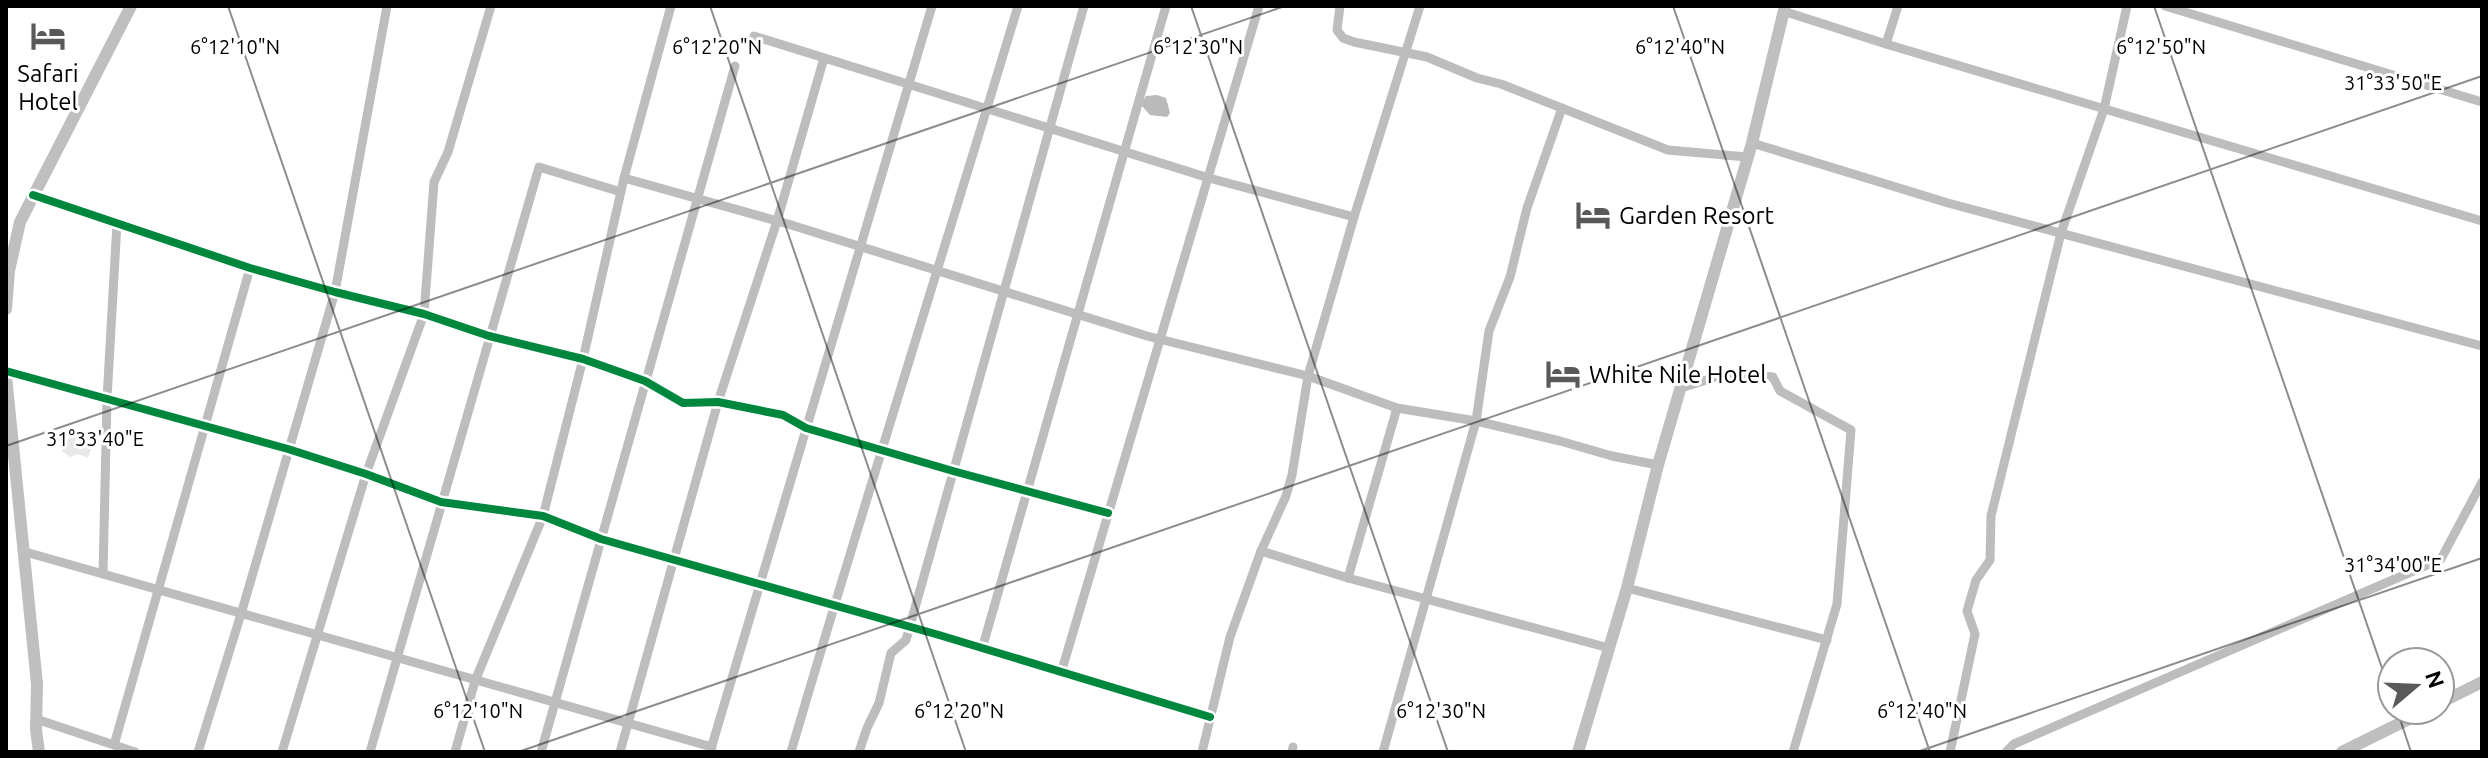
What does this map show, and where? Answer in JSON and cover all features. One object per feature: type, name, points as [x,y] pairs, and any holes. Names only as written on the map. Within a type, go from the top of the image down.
[{"type":"street","points":[[6,309],[10,243],[131,6]]},
{"type":"street","points":[[198,752],[335,292],[387,6]]},
{"type":"street","points":[[282,752],[366,474],[424,314],[434,182],[448,152],[491,6]]},
{"type":"street","points":[[455,752],[475,681],[543,516],[624,178],[671,6]]},
{"type":"street","points":[[22,551],[711,749],[932,6]]},
{"type":"street","points":[[791,752],[880,450],[1018,6]]},
{"type":"street","points":[[859,752],[879,703],[891,653],[906,640],[1084,6]]},
{"type":"street","points":[[982,649],[1166,6]]},
{"type":"street","points":[[1061,673],[1259,6]]},
{"type":"street","points":[[1340,6],[1337,30],[1343,38],[1407,51],[1447,64],[1668,150],[1747,157]]},
{"type":"street","points":[[1202,752],[1230,637],[1261,551],[1286,496],[1308,376],[1420,6]]},
{"type":"street","points":[[1886,44],[1898,6]]},
{"type":"street","points":[[1950,752],[1975,634],[1967,611],[1976,580],[1990,560],[1991,516],[2061,233],[2104,109],[2127,6]]},
{"type":"street","points":[[2165,6],[2482,102]]},
{"type":"street","points":[[1578,752],[1752,143],[1784,9],[1886,44],[2482,221]]},
{"type":"street","points":[[754,36],[1209,178],[1354,217]]},
{"type":"street","points":[[620,752],[718,402],[777,221],[824,58]]},
{"type":"street","points":[[541,752],[735,66]]},
{"type":"street","points":[[1383,752],[1476,421],[1489,331],[1510,277],[1527,208],[1562,108]]},
{"type":"street","points":[[1752,143],[1948,203],[2482,346]]},
{"type":"street","points":[[370,752],[539,167],[621,192]]},
{"type":"street","points":[[624,178],[699,197],[1161,340],[1308,376],[1397,408],[1476,421],[1658,465]]},
{"type":"street","points":[[33,195],[250,268],[424,314],[489,336],[583,359],[645,381],[683,403],[718,402],[783,415],[806,428],[1108,513]]},
{"type":"street","points":[[103,574],[107,399],[117,223]]},
{"type":"street","points":[[114,745],[250,268]]},
{"type":"street","points":[[1681,388],[1728,373],[1773,377],[1780,391],[1851,430],[1837,604],[1793,752]]},
{"type":"street","points":[[39,752],[37,684],[6,374],[288,449],[441,502],[543,516],[601,539],[1210,717]]},
{"type":"street","points":[[1348,578],[1397,408]]},
{"type":"street","points":[[2006,752],[2014,744],[2441,559],[2482,482]]},
{"type":"street","points":[[1261,551],[1348,578],[1609,648]]},
{"type":"street","points":[[1627,588],[1827,640]]},
{"type":"street","points":[[2456,695],[2482,682]]},
{"type":"street","points":[[36,719],[135,752]]},
{"type":"street","points":[[2342,752],[2395,726]]},
{"type":"shaded area","points":[[1146,96],[1166,98],[1170,113],[1167,117],[1150,115],[1141,105]]},
{"type":"shaded area","points":[[82,431],[92,436],[88,458],[78,454],[70,457],[62,451],[67,440]]},
{"type":"cycle path","points":[[33,195],[250,268],[424,314],[489,336],[583,359],[645,381],[683,403],[718,402],[783,415],[806,428],[1108,513]]},
{"type":"cycle path","points":[[6,371],[288,449],[441,502],[543,516],[601,539],[939,635],[1210,717]]},
{"type":"place","name":"Safari Hotel","points":[[48,36]]},
{"type":"place","name":"Garden Resort","points":[[1593,215]]},
{"type":"place","name":"White Nile Hotel","points":[[1563,374]]}]
